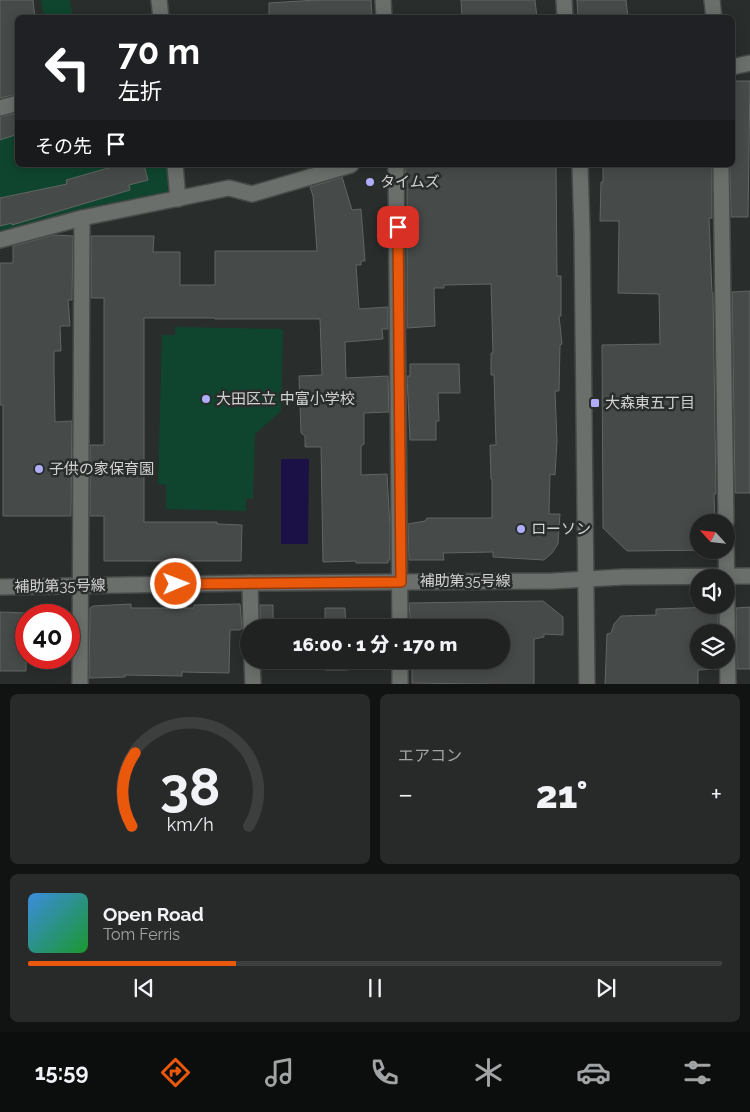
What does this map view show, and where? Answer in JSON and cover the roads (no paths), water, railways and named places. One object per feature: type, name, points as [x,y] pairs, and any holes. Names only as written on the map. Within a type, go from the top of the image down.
[{"type":"street","points":[[160,0],[161,15]]},
{"type":"street","points":[[383,0],[384,15]]},
{"type":"street","points":[[564,0],[565,15]]},
{"type":"street","points":[[712,0],[714,15]]},
{"type":"street","points":[[735,66],[750,63]]},
{"type":"street","points":[[0,108],[15,104]]},
{"type":"street","points":[[175,167],[178,199]]},
{"type":"street","points":[[0,240],[82,218],[229,188],[252,194],[344,167]]},
{"type":"street","points":[[396,167],[400,619]]},
{"type":"street","points":[[580,167],[587,684]]},
{"type":"street","points":[[721,167],[726,514]]},
{"type":"street","points":[[80,684],[82,218]]},
{"type":"street","name":"補助第35号線","points":[[0,587],[690,576]]},
{"type":"street","name":"補助第35号線","points":[[735,576],[750,576]]},
{"type":"street","points":[[250,583],[251,619]]},
{"type":"street","points":[[727,614],[728,684]]},
{"type":"street","points":[[252,669],[253,684]]},
{"type":"street","points":[[400,669],[400,684]]},
{"type":"place","name":"タイムズ","points":[[370,182]]},
{"type":"place","name":"大田区立 中富小学校","points":[[206,399]]},
{"type":"place","name":"大森東五丁目","points":[[595,403]]},
{"type":"place","name":"子供の家保育園","points":[[39,469]]},
{"type":"place","name":"ローソン","points":[[521,529]]}]
